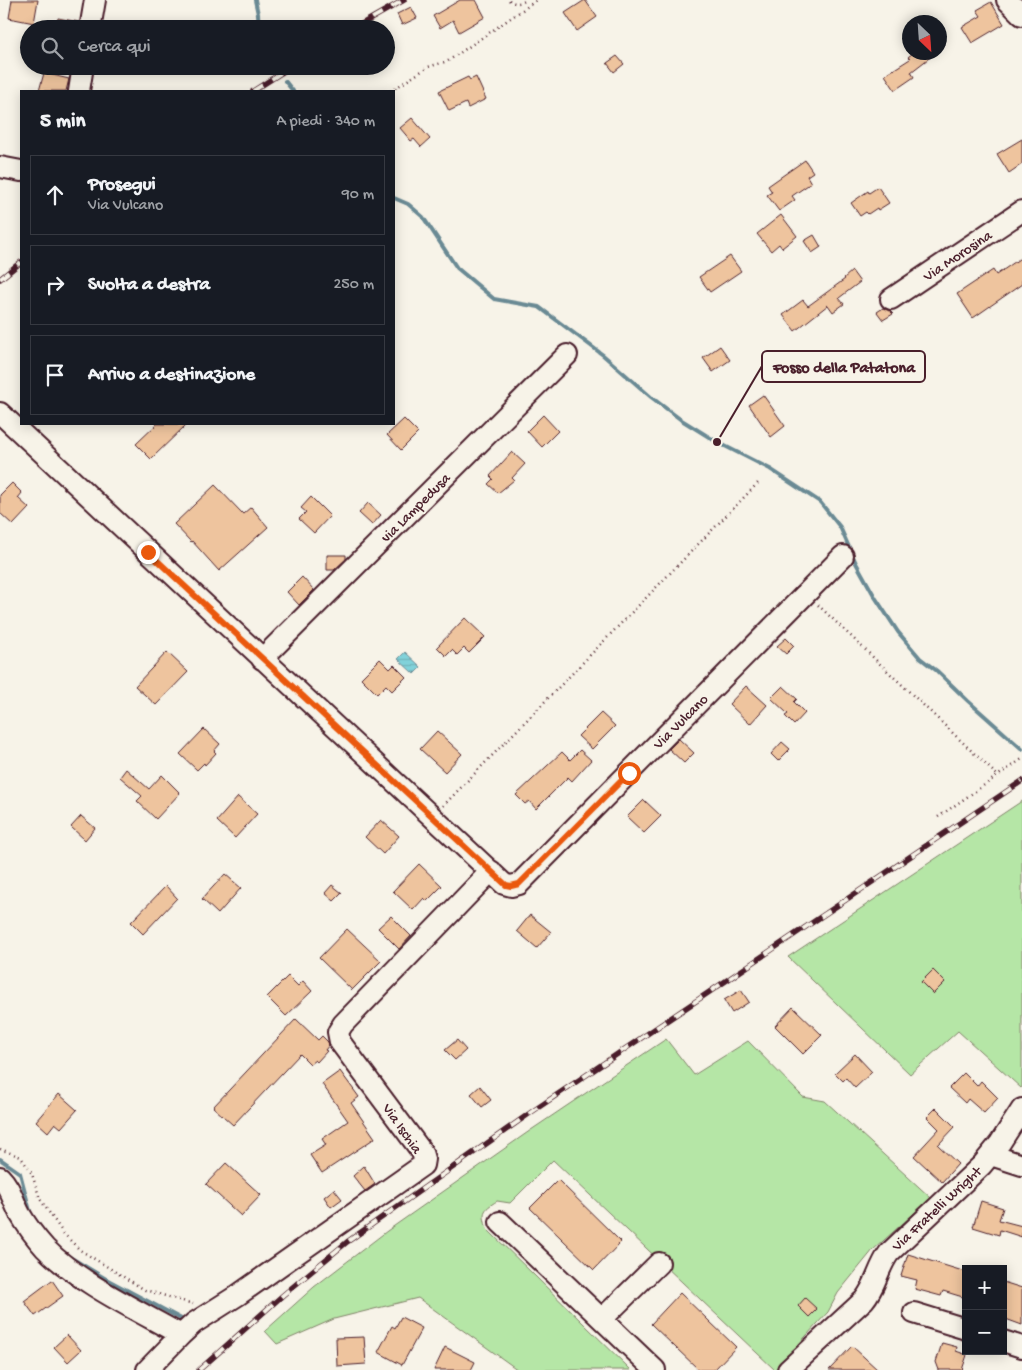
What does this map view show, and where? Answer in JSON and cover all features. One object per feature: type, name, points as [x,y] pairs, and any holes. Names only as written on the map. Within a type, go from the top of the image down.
[{"type":"street","points":[[92,20],[95,0]]},
{"type":"street","points":[[1007,0],[1022,16]]},
{"type":"street","points":[[79,90],[82,75]]},
{"type":"street","points":[[0,167],[20,171]]},
{"type":"street","name":"Via Morosina","points":[[891,299],[1022,211]]},
{"type":"street","name":"via Lampedusa","points":[[262,659],[567,355]]},
{"type":"street","name":"Via Vulcano","points":[[3,422],[506,885],[511,886],[519,884],[843,556]]},
{"type":"street","name":"Via Ischia","points":[[147,1370],[194,1324],[423,1165],[422,1152],[340,1042],[338,1032],[343,1024],[491,871]]},
{"type":"street","name":"Via Fratelli Wright","points":[[788,1370],[864,1300],[872,1289],[882,1264],[889,1253],[963,1184],[991,1155],[1022,1109]]},
{"type":"street","points":[[991,1155],[1022,1165]]},
{"type":"street","points":[[0,1177],[10,1190],[24,1220],[50,1252],[64,1264],[103,1290],[194,1324]]},
{"type":"street","points":[[500,1222],[655,1370]]},
{"type":"street","points":[[602,1319],[659,1264]]},
{"type":"street","points":[[914,1313],[962,1328]]},
{"type":"street","points":[[1007,1342],[1022,1347]]},
{"type":"path","points":[[509,0],[514,3],[520,3],[527,0]]},
{"type":"path","points":[[393,90],[428,67],[448,61],[537,0]]},
{"type":"path","points":[[432,817],[758,483]]},
{"type":"path","points":[[806,594],[998,776]]},
{"type":"path","points":[[938,817],[1022,759]]},
{"type":"path","points":[[0,1149],[21,1157],[32,1174],[40,1199],[63,1233],[80,1250],[145,1290],[186,1301],[194,1324]]},
{"type":"green space","points":[[1022,801],[1022,1087],[958,1031],[910,1074],[788,957]]},
{"type":"green space","points":[[666,1039],[694,1075],[748,1041],[803,1097],[825,1101],[931,1198],[873,1250],[838,1293],[828,1312],[775,1370],[553,1160],[510,1203],[497,1201],[488,1207],[484,1212],[487,1229],[631,1370],[518,1370],[418,1298],[334,1319],[277,1344],[265,1331],[314,1287],[387,1231],[531,1130]]},
{"type":"water","points":[[405,652],[421,667],[414,674],[398,659]]},
{"type":"building","points":[[12,0],[38,0],[35,20],[9,18]]},
{"type":"building","points":[[460,0],[476,0],[485,17],[459,32],[453,20],[440,28],[433,16]]},
{"type":"building","points":[[585,0],[597,17],[577,31],[565,13]]},
{"type":"building","points":[[991,2],[1004,24],[972,43],[962,27],[981,16],[977,10]]},
{"type":"building","points":[[411,7],[417,18],[402,25],[397,14]]},
{"type":"building","points":[[617,56],[624,64],[614,72],[607,63]]},
{"type":"building","points":[[908,60],[927,60],[911,72],[914,77],[895,90],[885,75]]},
{"type":"building","points":[[43,75],[69,79],[66,90],[39,90]]},
{"type":"building","points":[[468,77],[470,80],[476,77],[486,99],[468,108],[466,103],[449,111],[439,91]]},
{"type":"building","points":[[412,118],[430,139],[421,147],[414,139],[411,141],[400,128]]},
{"type":"building","points":[[1022,139],[1022,164],[1009,173],[997,154]]},
{"type":"building","points":[[805,160],[813,172],[807,176],[811,183],[792,196],[795,200],[779,211],[767,195],[772,192],[768,186]]},
{"type":"building","points":[[878,187],[889,203],[878,210],[877,208],[868,214],[866,212],[860,216],[851,203],[868,191],[869,193]]},
{"type":"building","points":[[781,215],[797,236],[782,248],[779,244],[771,251],[757,234]]},
{"type":"building","points":[[814,235],[821,247],[812,253],[804,241]]},
{"type":"building","points":[[730,256],[741,271],[710,292],[699,277]]},
{"type":"building","points":[[1022,257],[1022,284],[973,318],[957,294],[993,270],[996,275]]},
{"type":"building","points":[[852,271],[860,282],[839,298],[844,304],[833,312],[828,305],[795,331],[783,315],[803,300],[808,306],[845,279]]},
{"type":"building","points":[[883,308],[893,314],[883,320],[877,312]]},
{"type":"building","points":[[720,346],[730,360],[713,372],[703,358]]},
{"type":"building","points":[[763,395],[785,426],[771,437],[749,405]]},
{"type":"building","points":[[543,415],[558,431],[542,447],[527,431]]},
{"type":"building","points":[[404,419],[418,433],[401,450],[387,435]]},
{"type":"building","points":[[156,425],[186,425],[151,459],[136,444]]},
{"type":"building","points":[[512,452],[525,464],[512,478],[514,480],[498,493],[488,484],[493,479],[490,476]]},
{"type":"building","points":[[12,483],[22,493],[18,498],[29,508],[13,525],[0,513],[0,495]]},
{"type":"building","points":[[215,485],[243,514],[251,507],[268,527],[219,571],[174,524]]},
{"type":"building","points":[[311,497],[330,516],[314,533],[299,519],[306,512],[301,508]]},
{"type":"building","points":[[368,503],[381,515],[372,525],[359,513]]},
{"type":"building","points":[[327,555],[346,555],[346,559],[334,570],[327,570]]},
{"type":"building","points":[[302,577],[314,590],[299,605],[287,592]]},
{"type":"building","points":[[465,618],[485,637],[469,653],[464,648],[457,655],[452,650],[446,656],[437,647]]},
{"type":"building","points":[[786,638],[794,646],[786,654],[777,646]]},
{"type":"building","points":[[167,652],[188,672],[156,705],[135,686]]},
{"type":"building","points":[[380,659],[390,669],[394,665],[406,677],[392,691],[386,685],[377,694],[361,678]]},
{"type":"building","points":[[746,686],[767,705],[750,724],[729,704]]},
{"type":"building","points":[[783,686],[797,699],[794,702],[805,713],[794,725],[785,716],[788,714],[771,698]]},
{"type":"building","points":[[601,713],[615,726],[592,749],[578,736]]},
{"type":"building","points":[[204,729],[220,744],[214,751],[216,753],[205,765],[204,763],[197,770],[180,754]]},
{"type":"building","points":[[437,731],[462,754],[445,772],[420,749]]},
{"type":"building","points":[[679,739],[694,753],[684,763],[669,749]]},
{"type":"building","points":[[782,742],[790,749],[778,761],[771,754]]},
{"type":"building","points":[[580,750],[591,760],[572,781],[568,777],[536,809],[529,801],[525,804],[516,795],[562,752],[570,760]]},
{"type":"building","points":[[126,769],[149,789],[162,775],[180,793],[156,819],[137,801],[142,796],[120,777]]},
{"type":"building","points":[[238,797],[257,814],[235,838],[217,821]]},
{"type":"building","points":[[644,800],[661,816],[644,833],[627,817]]},
{"type":"building","points":[[81,816],[95,828],[85,840],[71,827]]},
{"type":"building","points":[[381,820],[399,836],[383,854],[365,837]]},
{"type":"building","points":[[419,864],[442,886],[427,901],[424,898],[413,910],[393,891]]},
{"type":"building","points":[[225,874],[241,888],[218,914],[202,899]]},
{"type":"building","points":[[332,885],[342,893],[334,901],[325,893]]},
{"type":"building","points":[[166,886],[177,898],[143,934],[131,922]]},
{"type":"building","points":[[530,915],[551,932],[537,948],[517,931]]},
{"type":"building","points":[[391,916],[411,936],[399,949],[378,928]]},
{"type":"building","points":[[347,929],[381,961],[352,990],[319,958]]},
{"type":"building","points":[[933,970],[945,982],[933,994],[921,982]]},
{"type":"building","points":[[288,976],[298,986],[303,981],[312,991],[286,1016],[267,997]]},
{"type":"building","points":[[741,990],[749,1002],[732,1013],[724,1000]]},
{"type":"building","points":[[793,1007],[822,1035],[803,1054],[775,1026]]},
{"type":"building","points":[[296,1019],[318,1040],[322,1036],[328,1042],[329,1045],[325,1050],[327,1051],[317,1062],[315,1060],[310,1064],[300,1054],[233,1125],[213,1107]]},
{"type":"building","points":[[457,1040],[466,1050],[455,1060],[445,1050]]},
{"type":"building","points":[[855,1054],[872,1072],[855,1088],[846,1078],[843,1081],[835,1073]]},
{"type":"building","points":[[340,1071],[359,1097],[351,1103],[375,1138],[322,1173],[310,1155],[326,1145],[322,1139],[348,1121],[322,1084]]},
{"type":"building","points":[[964,1073],[977,1086],[981,1081],[998,1098],[984,1113],[968,1099],[965,1103],[949,1088]]},
{"type":"building","points":[[480,1086],[491,1100],[482,1107],[471,1094]]},
{"type":"building","points":[[59,1094],[77,1110],[61,1128],[55,1123],[48,1132],[36,1121]]},
{"type":"building","points":[[936,1108],[955,1127],[938,1145],[958,1164],[942,1182],[914,1156],[939,1129],[927,1117]]},
{"type":"building","points":[[226,1163],[261,1195],[241,1216],[206,1184]]},
{"type":"building","points":[[364,1166],[375,1184],[365,1191],[353,1176]]},
{"type":"building","points":[[558,1180],[621,1242],[594,1270],[530,1208]]},
{"type":"building","points":[[334,1189],[342,1199],[331,1207],[324,1197]]},
{"type":"building","points":[[981,1201],[1003,1208],[999,1220],[1022,1226],[1022,1237],[1000,1230],[999,1235],[973,1227]]},
{"type":"building","points":[[908,1254],[962,1271],[962,1297],[943,1291],[941,1296],[915,1289],[917,1280],[901,1276]]},
{"type":"building","points":[[52,1280],[63,1296],[35,1316],[24,1301]]},
{"type":"building","points":[[1007,1283],[1022,1288],[1022,1325],[1007,1319]]},
{"type":"building","points":[[680,1293],[736,1347],[714,1370],[699,1370],[651,1324]]},
{"type":"building","points":[[805,1298],[817,1309],[809,1317],[798,1306]]},
{"type":"building","points":[[401,1317],[422,1328],[402,1365],[378,1352],[392,1326],[395,1328]]},
{"type":"building","points":[[67,1335],[81,1350],[68,1362],[54,1347]]},
{"type":"building","points":[[364,1337],[366,1364],[337,1366],[336,1338]]},
{"type":"building","points":[[942,1343],[957,1347],[956,1351],[962,1353],[962,1355],[967,1355],[962,1370],[939,1370],[936,1362]]},
{"type":"building","points":[[852,1346],[878,1370],[829,1370]]},
{"type":"building","points":[[445,1347],[475,1362],[471,1370],[434,1370]]},
{"type":"waterway","points":[[255,0],[258,20]]},
{"type":"waterway","points":[[285,81],[292,90]]},
{"type":"waterway","points":[[395,198],[408,204],[423,217],[457,268],[494,299],[539,307],[603,355],[651,397],[680,419],[717,442],[770,469],[820,502],[840,527],[856,563],[898,632],[920,658],[937,671],[1022,749]]},
{"type":"waterway","points":[[0,1159],[20,1173],[31,1215]]},
{"type":"waterway","points":[[68,1256],[106,1279],[187,1322]]},
{"type":"railway","points":[[369,20],[404,0]]},
{"type":"railway","points":[[255,90],[278,75]]},
{"type":"railway","points":[[0,279],[20,263]]},
{"type":"railway","points":[[199,1370],[283,1295],[347,1242],[533,1111],[1022,781]]},
{"type":"place","name":"Fosso della Patatona","points":[[717,442]]},
{"type":"route","points":[[148,552],[506,885],[519,884],[629,773]]}]
